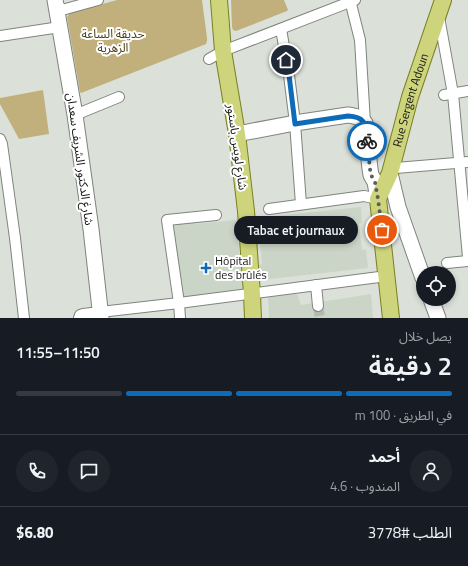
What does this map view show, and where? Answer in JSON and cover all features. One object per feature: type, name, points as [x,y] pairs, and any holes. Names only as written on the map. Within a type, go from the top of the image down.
[{"type":"main road","name":"شارع لويس باستور","points":[[219,0],[216,55],[237,134],[246,211],[252,294],[252,316]]},
{"type":"main road","name":"شارغ الدكتور الشريف سعدان","points":[[55,2],[75,115],[101,315]]},
{"type":"main road","name":"Rue Sergent Adoun","points":[[378,199],[390,173],[410,97],[441,7]]},
{"type":"main road","points":[[237,134],[348,116],[361,118],[365,124],[371,175],[375,182],[378,199],[391,318]]},
{"type":"main road","points":[[390,173],[398,207],[419,266]]},
{"type":"main road","points":[[434,306],[438,318]]},
{"type":"street","points":[[55,2],[62,10],[98,0]]},
{"type":"street","points":[[216,55],[352,1],[360,40],[365,124]]},
{"type":"street","points":[[441,7],[449,94],[464,163],[468,257]]},
{"type":"street","points":[[0,36],[60,27]]},
{"type":"street","points":[[280,29],[289,75],[295,124],[301,204]]},
{"type":"street","points":[[449,94],[468,91]]},
{"type":"street","points":[[75,115],[119,97]]},
{"type":"street","points":[[1,142],[15,238],[24,318]]},
{"type":"street","points":[[395,153],[396,168],[464,163]]},
{"type":"street","points":[[269,209],[364,196],[378,199]]},
{"type":"street","points":[[180,318],[180,304],[167,220],[216,216]]},
{"type":"street","points":[[447,263],[468,261]]},
{"type":"street","points":[[81,316],[101,315],[387,276]]},
{"type":"street","points":[[316,285],[318,306]]},
{"type":"shaded area","points":[[361,207],[362,223],[359,224],[362,250],[366,249],[368,268],[261,280],[259,265],[262,264],[259,233],[256,233],[254,218]]},
{"type":"shaded area","name":"Hôpital des brûlés","points":[[236,220],[243,290],[183,297],[164,225]]},
{"type":"shaded area","points":[[297,294],[301,305],[371,294],[373,318],[269,318],[268,296]]},
{"type":"green space","name":"حديقة الساعة الزهرية","points":[[117,0],[202,0],[207,38],[206,44],[81,93],[67,17],[70,13]]},
{"type":"green space","points":[[231,0],[284,0],[288,10],[236,31],[233,30],[232,27]]},
{"type":"green space","points":[[43,90],[49,134],[19,139],[0,104],[0,98]]},
{"type":"tunnel","points":[[318,306],[320,318]]},
{"type":"way so far","points":[[367,141],[371,175],[375,182],[382,230]]},
{"type":"place","name":"Tabac et journaux","points":[[382,230]]},
{"type":"place","name":"Hôpital des brûlés","points":[[206,268]]},
{"type":"route","points":[[286,60],[295,124],[355,116],[361,118],[365,124],[367,141]]}]
